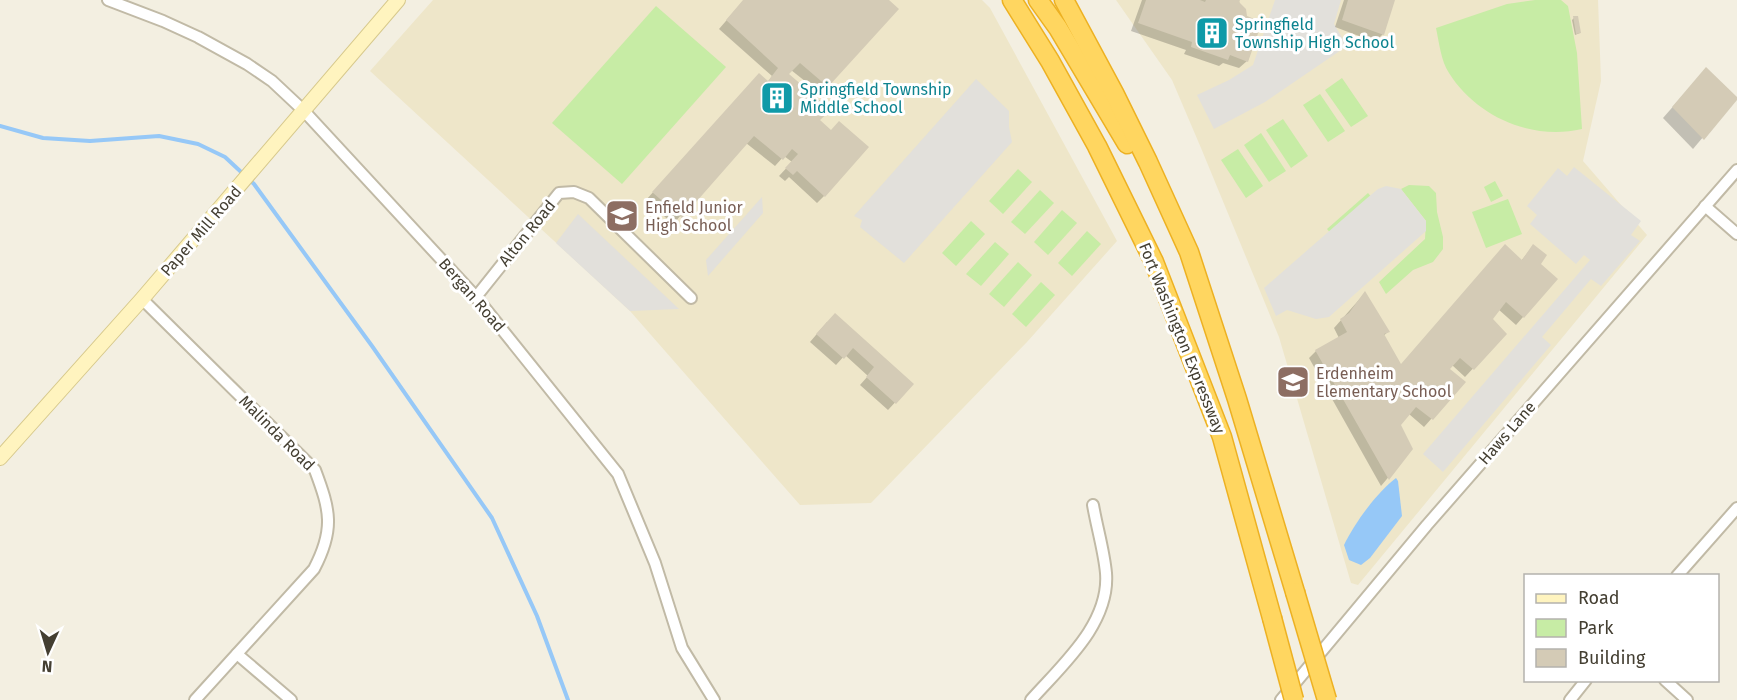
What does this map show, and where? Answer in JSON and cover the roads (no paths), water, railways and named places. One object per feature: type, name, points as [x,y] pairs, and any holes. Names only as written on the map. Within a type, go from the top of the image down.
[{"type":"highway","points":[[1038,0],[1058,28],[1126,141],[1178,251],[1237,399]]},
{"type":"highway","points":[[1064,0],[1114,93],[1189,252],[1237,399],[1327,700]]},
{"type":"highway","name":"Fort Washington Expressway","points":[[1013,2],[1050,61],[1097,146],[1154,262],[1222,437],[1294,700]]},
{"type":"main road","name":"Paper Mill Road","points":[[0,458],[142,299],[398,0]]},
{"type":"street","name":"Bergan Road","points":[[108,0],[163,21],[247,63],[272,81],[304,111],[476,297],[618,474],[655,563],[682,648],[714,700]]},
{"type":"street","name":"Haws Lane","points":[[1281,700],[1427,525],[1737,170]]},
{"type":"street","name":"Alton Road","points":[[476,297],[560,193],[574,192],[589,198],[691,298]]},
{"type":"street","points":[[1705,206],[1737,234]]},
{"type":"street","name":"Malinda Road","points":[[142,299],[315,470],[328,503],[325,549],[314,569],[195,700]]},
{"type":"street","points":[[1032,700],[1081,643],[1104,603],[1106,574],[1092,505]]},
{"type":"street","points":[[1679,574],[1737,508]]},
{"type":"street","points":[[237,654],[291,700]]},
{"type":"street","points":[[1570,700],[1585,682]]},
{"type":"street","points":[[1666,682],[1687,700]]},
{"type":"water","points":[[1396,478],[1402,516],[1370,558],[1361,565],[1349,560],[1344,545],[1348,537],[1374,500]]},
{"type":"waterway","points":[[0,126],[43,138],[90,141],[159,136],[198,144],[225,157],[254,184],[372,346],[492,518],[537,616],[568,700]]},
{"type":"place","name":"Springfield Township High School","points":[[1212,33]]},
{"type":"place","name":"Springfield Township Middle School","points":[[777,98]]},
{"type":"place","name":"Enfield Junior High School","points":[[622,216]]},
{"type":"place","name":"Erdenheim Elementary School","points":[[1293,382]]}]
